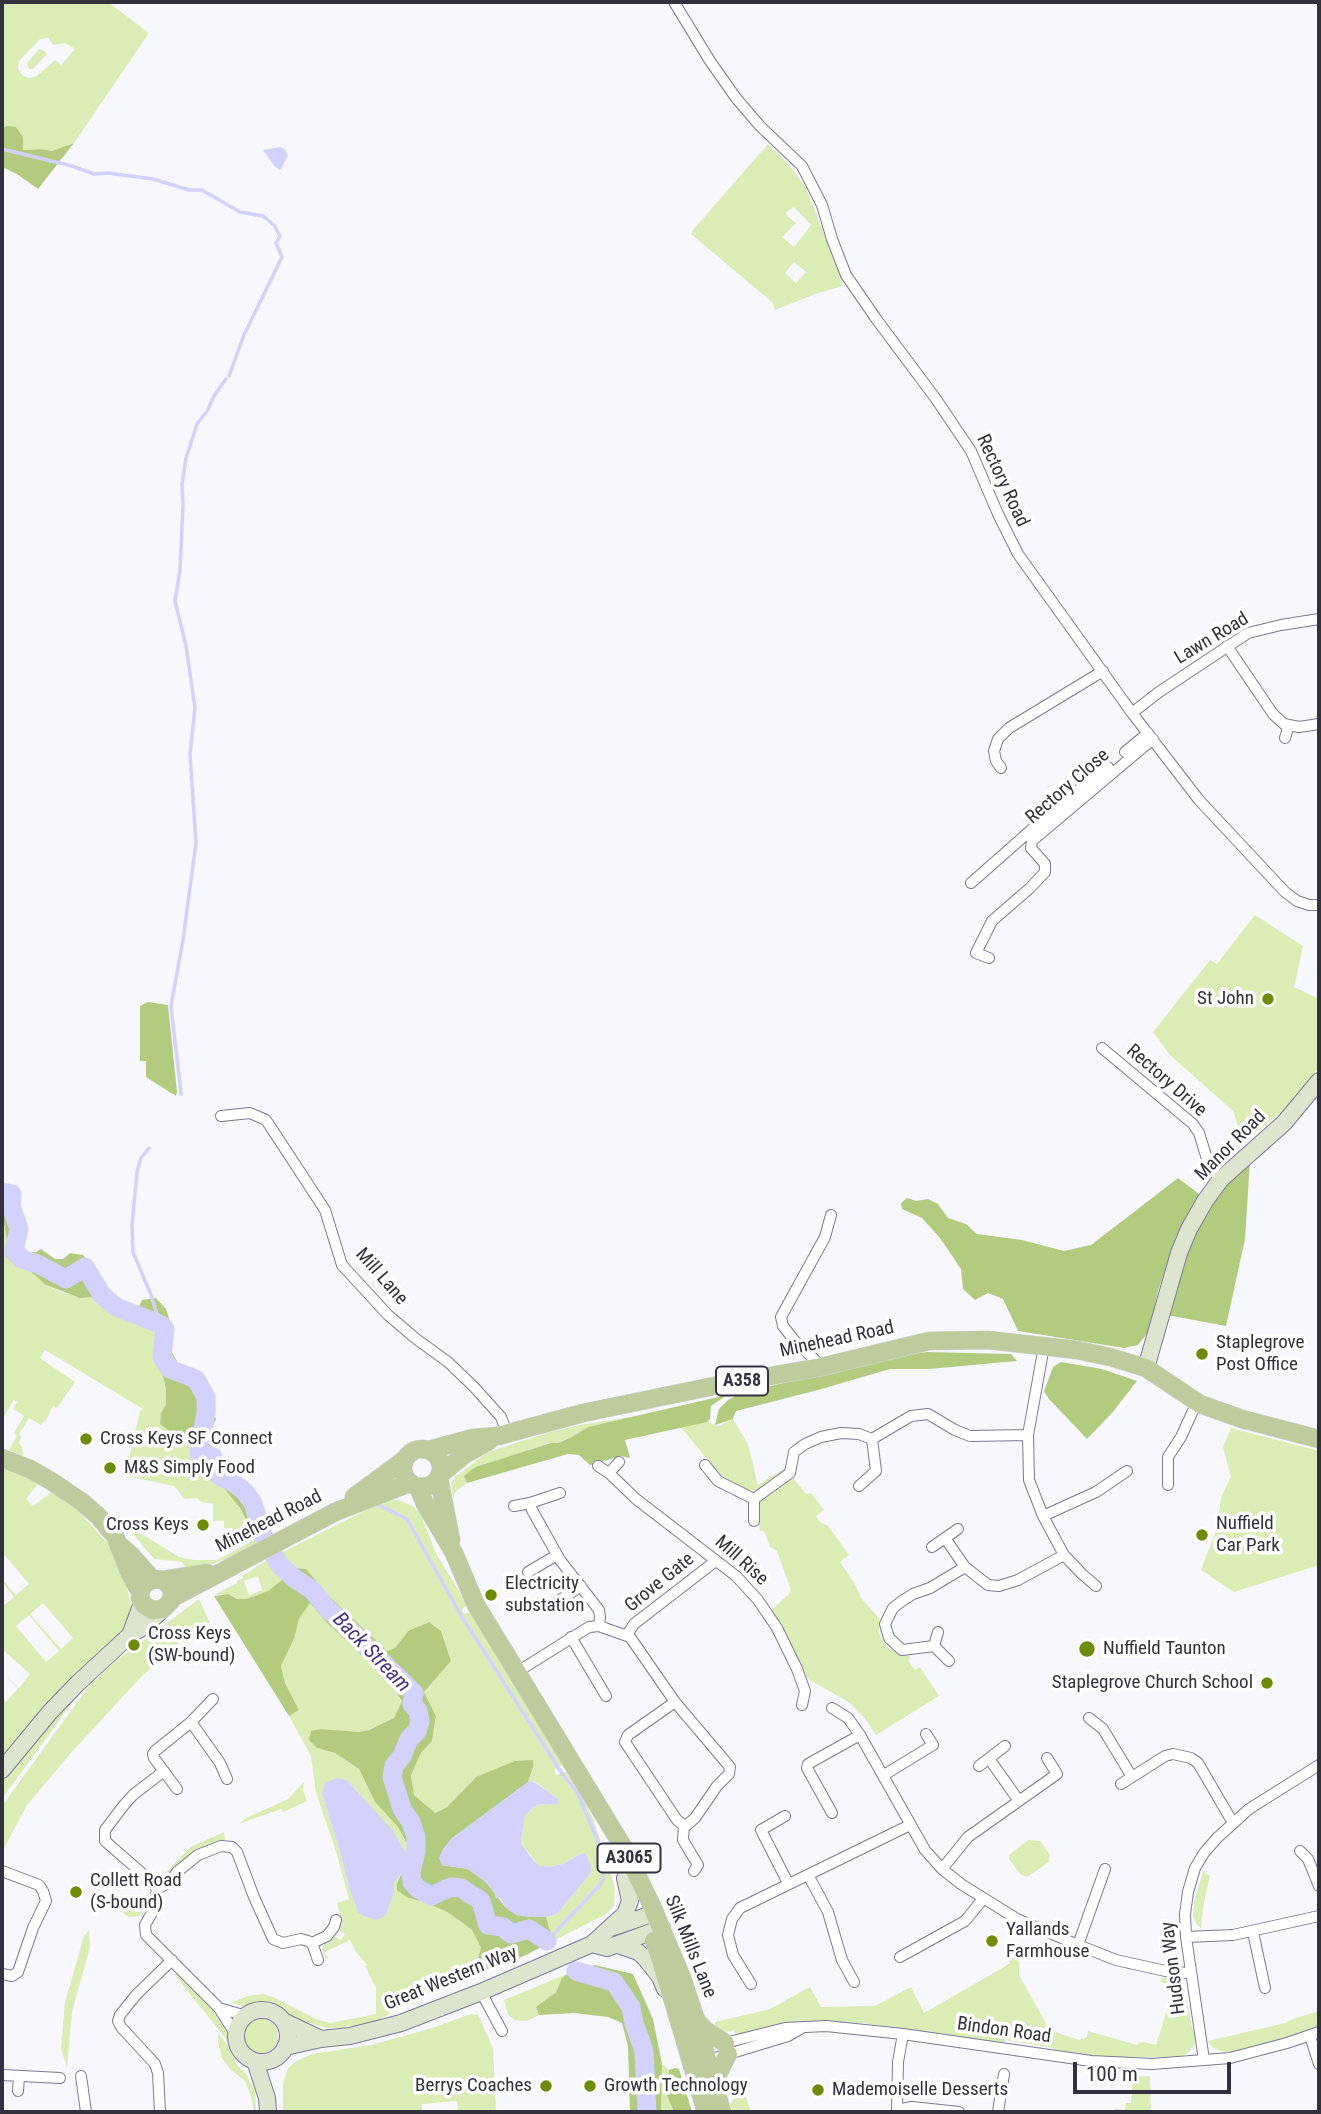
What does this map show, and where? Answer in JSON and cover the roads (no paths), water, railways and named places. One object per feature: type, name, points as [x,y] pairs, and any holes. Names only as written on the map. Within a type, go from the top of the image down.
[{"type":"main road","name":"Minehead Road","points":[[429,1450],[596,1410],[821,1367],[929,1341],[988,1340],[1044,1346],[1110,1357],[1146,1368]]},
{"type":"main road","name":"A358","points":[[1146,1368],[1197,1402],[1242,1419],[1319,1439]]},
{"type":"main road","name":"Minehead Road","points":[[440,1476],[464,1455],[502,1434]]},
{"type":"main road","name":"A358","points":[[404,1460],[415,1450],[429,1450]]},
{"type":"main road","points":[[429,1450],[440,1460],[440,1476]]},
{"type":"main road","points":[[2,1458],[42,1476],[82,1502],[131,1555],[149,1588],[152,1610],[168,1603],[170,1587],[149,1588]]},
{"type":"main road","name":"Minehead Road","points":[[340,1510],[404,1460]]},
{"type":"main road","points":[[404,1460],[403,1472],[414,1485]]},
{"type":"main road","name":"A358","points":[[414,1485],[430,1486],[440,1476]]},
{"type":"main road","name":"Silk Mills Lane","points":[[440,1476],[454,1553]]},
{"type":"main road","name":"Minehead Road","points":[[168,1603],[218,1572],[340,1510],[414,1485]]},
{"type":"main road","name":"Silk Mills Lane","points":[[414,1485],[454,1553],[476,1605],[625,1850],[653,1923],[696,2020],[706,2112]]},
{"type":"main road","name":"Minehead Road","points":[[149,1588],[218,1572]]},
{"type":"main road","name":"Silk Mills Lane","points":[[598,1805],[625,1878],[653,1923],[678,2016],[716,2087],[722,2112]]},
{"type":"main road","points":[[696,2020],[727,2049],[716,2078],[716,2087]]},
{"type":"street","name":"Rectory Road","points":[[674,2],[736,98],[760,126],[802,166],[822,205],[846,275],[960,434],[980,469],[1012,545],[1132,713],[1199,800],[1286,892],[1297,901],[1319,905]]},
{"type":"street","name":"Lawn Road","points":[[1132,713],[1227,646],[1255,630],[1319,619]]},
{"type":"street","points":[[1227,646],[1273,714],[1284,724],[1299,727],[1319,724]]},
{"type":"street","points":[[1001,768],[994,751],[998,739],[1009,728],[1103,671]]},
{"type":"street","points":[[1285,738],[1289,725]]},
{"type":"street","points":[[971,883],[1064,801],[1150,736]]},
{"type":"street","name":"Rectory Close","points":[[989,958],[976,953],[992,921],[1045,872],[1045,864],[1031,848],[1032,841],[1150,736]]},
{"type":"street","name":"Rectory Drive","points":[[1102,1048],[1193,1124],[1199,1133],[1212,1170],[1221,1179]]},
{"type":"street","name":"Manor Road","points":[[1146,1368],[1179,1253],[1194,1220],[1221,1179],[1284,1123],[1319,1081]]},
{"type":"street","name":"Mill Lane","points":[[222,1116],[250,1114],[266,1121],[326,1210],[342,1265],[388,1315],[462,1375],[497,1410],[505,1424],[502,1434]]},
{"type":"street","points":[[821,1367],[793,1340],[783,1326],[781,1317],[825,1237],[831,1215]]},
{"type":"street","points":[[1044,1346],[1028,1435],[1029,1480],[1043,1516],[1064,1555],[1096,1586]]},
{"type":"street","points":[[1168,1485],[1168,1457],[1181,1437],[1197,1402]]},
{"type":"street","points":[[872,1439],[919,1414],[928,1414],[970,1436],[1028,1435]]},
{"type":"street","points":[[754,1499],[790,1473],[794,1452],[806,1444],[821,1437],[841,1433],[859,1434],[872,1439]]},
{"type":"street","points":[[859,1486],[881,1472],[872,1439]]},
{"type":"street","points":[[609,1473],[619,1462]]},
{"type":"street","points":[[705,1465],[718,1480],[754,1499]]},
{"type":"street","name":"Mill Rise","points":[[598,1466],[636,1499],[736,1576],[758,1600],[777,1628],[797,1669],[805,1691],[802,1705]]},
{"type":"street","points":[[1043,1516],[1107,1486],[1127,1471]]},
{"type":"street","points":[[1097,1475],[1107,1486]]},
{"type":"street","points":[[707,1490],[718,1480]]},
{"type":"street","points":[[514,1506],[560,1493]]},
{"type":"street","points":[[754,1499],[754,1521]]},
{"type":"street","name":"Grove Gate","points":[[530,1503],[538,1523],[557,1555],[599,1610],[599,1626],[627,1635],[633,1640],[675,1702],[730,1767],[729,1774],[695,1818],[690,1824],[684,1825]]},
{"type":"street","points":[[932,1547],[958,1529]]},
{"type":"street","points":[[945,1538],[965,1567],[988,1585],[999,1586],[1018,1580],[1064,1555]]},
{"type":"street","points":[[528,1572],[557,1555]]},
{"type":"street","name":"Grove Gate","points":[[627,1635],[637,1622],[712,1563],[717,1562]]},
{"type":"street","points":[[934,1646],[902,1650],[894,1645],[885,1628],[888,1615],[902,1601],[965,1567]]},
{"type":"street","points":[[557,1602],[581,1586]]},
{"type":"street","points":[[130,1635],[149,1588]]},
{"type":"street","points":[[2,1770],[50,1712],[130,1635],[145,1626],[168,1603]]},
{"type":"street","points":[[517,1672],[571,1637],[589,1627],[599,1626]]},
{"type":"street","points":[[934,1646],[938,1632]]},
{"type":"street","points":[[571,1637],[606,1696]]},
{"type":"street","points":[[934,1646],[949,1661]]},
{"type":"street","points":[[177,1789],[154,1758],[155,1751],[191,1722],[213,1699]]},
{"type":"street","points":[[675,1702],[628,1735],[625,1742],[677,1820],[684,1825],[683,1840],[698,1865],[694,1871]]},
{"type":"street","points":[[832,1708],[848,1718],[860,1735],[925,1850],[942,1869],[983,1899],[1017,1919],[1078,1945],[1116,1960],[1170,1972],[1191,1973]]},
{"type":"street","points":[[1090,1718],[1103,1728],[1132,1777]]},
{"type":"street","points":[[1103,1728],[1113,1720]]},
{"type":"street","points":[[191,1722],[220,1763],[227,1779]]},
{"type":"street","points":[[884,1775],[936,1749],[926,1734]]},
{"type":"street","points":[[816,1810],[830,1809],[807,1768],[808,1764],[860,1735]]},
{"type":"street","points":[[979,1766],[1005,1746]]},
{"type":"street","points":[[1121,1784],[1165,1756],[1173,1754],[1191,1758],[1198,1763],[1233,1823]]},
{"type":"street","points":[[942,1869],[968,1837],[1057,1774],[1047,1758]]},
{"type":"street","points":[[990,1760],[1019,1801]]},
{"type":"street","name":"Hudson Way","points":[[1204,2060],[1186,1937],[1185,1914],[1195,1868],[1204,1853],[1233,1823],[1270,1795],[1319,1765]]},
{"type":"street","points":[[164,1771],[133,1795],[107,1824],[104,1835],[108,1845],[157,1889],[154,1909],[145,1925],[146,1935],[219,2008],[236,2035],[240,2052],[247,2058],[262,2062],[280,2053]]},
{"type":"street","points":[[750,1836],[785,1816]]},
{"type":"street","points":[[751,1984],[733,1955],[728,1935],[735,1913],[749,1902],[910,1825]]},
{"type":"street","points":[[761,1830],[788,1883]]},
{"type":"street","points":[[157,1889],[170,1882],[177,1872],[198,1855],[228,1846],[237,1852],[273,1939],[283,1943],[301,1940],[312,1943],[327,1936],[336,1920]]},
{"type":"street","points":[[1308,1854],[1319,1886]]},
{"type":"street","points":[[1078,1945],[1105,1869]]},
{"type":"street","points":[[2,1871],[39,1885],[46,1901],[33,1928],[18,1972],[10,1977],[2,1974]]},
{"type":"street","points":[[808,1875],[828,1912],[837,1963],[854,1982]]},
{"type":"street","name":"Great Western Way","points":[[280,2053],[321,2039],[389,2027],[481,1992],[592,1944],[625,1914],[629,1901],[625,1878]]},
{"type":"street","points":[[901,1957],[965,1921],[983,1899]]},
{"type":"street","points":[[1186,1937],[1253,1932],[1319,1916]]},
{"type":"street","name":"Great Western Way","points":[[611,1928],[653,1923]]},
{"type":"street","name":"Great Western Way","points":[[592,1944],[607,1948],[618,1945],[653,1923]]},
{"type":"street","points":[[1253,1932],[1265,1988]]},
{"type":"street","points":[[906,1938],[912,1951]]},
{"type":"street","points":[[312,1943],[318,1960]]},
{"type":"street","points":[[618,1945],[638,1952],[645,1958],[660,1977],[678,2016]]},
{"type":"street","points":[[722,1962],[733,1955]]},
{"type":"street","points":[[160,2112],[155,2064],[118,2021],[136,1996],[172,1961]]},
{"type":"street","points":[[481,1992],[502,2031]]},
{"type":"street","points":[[219,2008],[246,2016]]},
{"type":"street","points":[[236,2035],[237,2028],[246,2016],[261,2010],[277,2015],[282,2021],[287,2034],[267,2105]]},
{"type":"street","points":[[282,2021],[321,2039]]},
{"type":"street","name":"Bindon Road","points":[[698,2057],[788,2036],[805,2027],[852,2028],[1102,2062],[1152,2064],[1230,2057],[1315,2034]]},
{"type":"street","points":[[903,2034],[898,2062],[897,2111],[912,2107],[958,2112]]},
{"type":"street","points":[[1315,2034],[1319,2064]]},
{"type":"street","points":[[255,2061],[267,2105]]},
{"type":"street","points":[[998,2112],[1004,2074]]},
{"type":"street","points":[[2,2075],[60,2078]]},
{"type":"street","points":[[18,2091],[19,2076]]},
{"type":"street","points":[[81,2076],[86,2112]]},
{"type":"water","points":[[281,147],[288,156],[280,170],[263,150]]},
{"type":"water","points":[[337,1778],[347,1780],[393,1831],[405,1852],[405,1868],[393,1884],[394,1891],[386,1915],[377,1920],[358,1912],[322,1794],[325,1783]]},
{"type":"water","points":[[533,1781],[557,1798],[559,1803],[537,1805],[525,1815],[521,1843],[538,1865],[548,1867],[563,1864],[585,1853],[591,1866],[590,1874],[557,1914],[546,1917],[516,1915],[506,1908],[500,1898],[495,1898],[495,1893],[486,1882],[468,1869],[442,1865],[439,1858],[451,1839]]},
{"type":"waterway","points":[[2,149],[94,174],[108,173],[153,179],[189,190],[202,190],[240,212],[263,216],[274,225],[280,236],[276,243],[282,257],[244,335],[229,376]]},
{"type":"waterway","points":[[181,1094],[171,1006],[196,843],[190,754],[195,708],[186,646],[175,601],[180,570],[182,484],[186,458],[197,424],[226,379]]},
{"type":"waterway","points":[[149,1148],[141,1158],[137,1172],[132,1225],[133,1252],[160,1324]]},
{"type":"waterway","name":"Back Stream","points":[[2,1192],[12,1194],[11,1206],[19,1229],[14,1251],[22,1259],[66,1279],[85,1267],[102,1295],[116,1307],[160,1324],[165,1329],[162,1357],[170,1369],[196,1379],[206,1397],[199,1453],[213,1457],[219,1476],[234,1483],[253,1503],[263,1535],[279,1564],[312,1590],[414,1693],[412,1704],[418,1711],[420,1721],[417,1731],[409,1739],[402,1756],[394,1766],[392,1777],[402,1809],[411,1822],[416,1837],[412,1882],[431,1896],[451,1887],[461,1888],[481,1901],[488,1925],[503,1927],[511,1934],[529,1929],[547,1941]]},
{"type":"waterway","points":[[377,1504],[407,1519],[462,1617],[563,1775],[577,1792],[598,1841],[603,1879],[600,1885],[547,1941]]},
{"type":"waterway","points":[[403,1863],[413,1869]]},
{"type":"waterway","name":"Back Stream","points":[[576,1971],[614,1982],[631,2007],[644,2051],[647,2112]]},
{"type":"place","name":"St John","points":[[1268,999]]},
{"type":"place","name":"Staplegrove Post Office","points":[[1202,1354]]},
{"type":"place","name":"Cross Keys SF Connect","points":[[86,1439]]},
{"type":"place","name":"M&S Simply Food","points":[[110,1468]]},
{"type":"place","name":"Cross Keys","points":[[203,1525]]},
{"type":"place","name":"Nuffield Car Park","points":[[1202,1535]]},
{"type":"place","name":"Electricity substation","points":[[491,1595]]},
{"type":"place","name":"Cross Keys (SW-bound)","points":[[134,1645]]},
{"type":"place","name":"Nuffield Taunton","points":[[1087,1649]]},
{"type":"place","name":"Staplegrove Church School","points":[[1267,1683]]},
{"type":"place","name":"Collett Road (S-bound)","points":[[76,1892]]},
{"type":"place","name":"Yallands Farmhouse","points":[[992,1941]]},
{"type":"place","name":"Berrys Coaches","points":[[546,2086]]},
{"type":"place","name":"Growth Technology","points":[[590,2086]]},
{"type":"place","name":"Mademoiselle Desserts","points":[[818,2090]]}]
